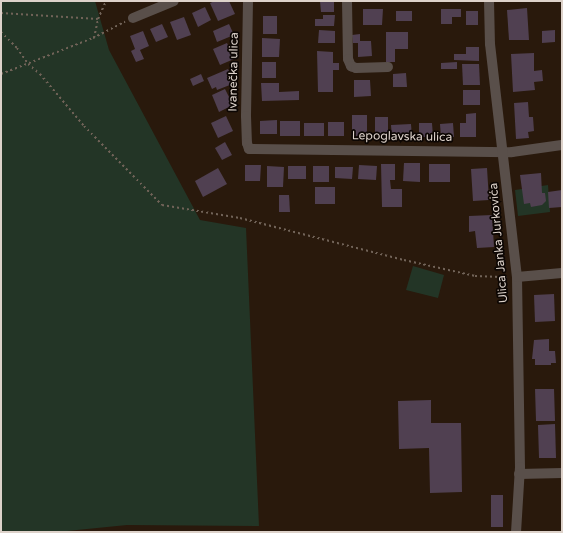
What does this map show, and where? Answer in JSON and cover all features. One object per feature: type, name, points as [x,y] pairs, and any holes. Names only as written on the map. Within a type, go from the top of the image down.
[{"type":"street","points":[[134,18],[174,1]]},
{"type":"street","name":"Ivanečka ulica","points":[[247,143],[248,1]]},
{"type":"street","points":[[347,1],[348,59],[351,66],[356,68],[388,67]]},
{"type":"street","name":"Ulica Janka Jurkovića","points":[[489,1],[490,44],[504,151],[517,277],[519,474],[516,532]]},
{"type":"street","name":"Lepoglavska ulica","points":[[247,143],[249,149],[259,150],[504,151],[530,150],[562,145]]},
{"type":"street","points":[[517,277],[562,273]]},
{"type":"street","points":[[519,474],[562,473]]},
{"type":"path","points":[[93,38],[98,19],[106,1]]},
{"type":"path","points":[[1,13],[98,19]]},
{"type":"path","points":[[1,74],[93,38],[134,18]]},
{"type":"path","points":[[1,32],[17,48],[28,64],[40,74],[84,126],[162,205],[240,218],[404,260],[475,276],[499,278],[517,277]]},
{"type":"green space","points":[[1,1],[95,1],[109,50],[200,220],[246,228],[259,526],[127,525],[57,532],[1,532]]},
{"type":"green space","points":[[548,185],[550,212],[518,216],[515,190]]},
{"type":"green space","points":[[413,266],[444,275],[438,298],[406,290]]},
{"type":"building","points":[[215,1],[229,1],[235,14],[218,21],[210,3]]},
{"type":"building","points":[[320,1],[334,1],[334,12],[321,12]]},
{"type":"building","points":[[205,7],[211,20],[198,27],[192,13]]},
{"type":"building","points":[[527,8],[529,40],[509,40],[507,10]]},
{"type":"building","points":[[363,9],[383,9],[382,25],[363,25]]},
{"type":"building","points":[[441,9],[461,9],[461,17],[452,17],[452,24],[441,24]]},
{"type":"building","points":[[396,11],[412,11],[412,21],[396,21]]},
{"type":"building","points":[[466,11],[478,11],[478,25],[466,25]]},
{"type":"building","points":[[323,15],[335,15],[334,26],[315,26],[315,19],[323,19]]},
{"type":"building","points":[[263,16],[277,16],[277,34],[263,34]]},
{"type":"building","points":[[184,17],[191,35],[177,40],[170,22]]},
{"type":"building","points":[[162,24],[168,37],[156,42],[150,29]]},
{"type":"building","points":[[229,24],[234,35],[217,42],[213,31]]},
{"type":"building","points":[[319,30],[335,31],[335,43],[318,43]]},
{"type":"building","points":[[555,30],[555,42],[542,43],[542,31]]},
{"type":"building","points":[[143,31],[149,46],[140,50],[144,59],[136,62],[131,51],[135,49],[130,36]]},
{"type":"building","points":[[386,32],[408,32],[408,49],[395,49],[395,62],[386,62]]},
{"type":"building","points":[[360,34],[360,41],[371,41],[372,56],[358,57],[358,43],[353,43],[352,35]]},
{"type":"building","points":[[262,38],[280,39],[279,57],[262,57]]},
{"type":"building","points":[[227,43],[234,59],[220,65],[213,49]]},
{"type":"building","points":[[466,47],[479,47],[479,61],[454,60],[454,54],[466,54]]},
{"type":"building","points":[[317,51],[333,52],[333,63],[339,63],[339,70],[333,70],[333,92],[318,92]]},
{"type":"building","points":[[534,53],[534,71],[542,70],[543,81],[534,82],[535,90],[513,92],[511,54]]},
{"type":"building","points":[[262,62],[276,62],[276,78],[262,78]]},
{"type":"building","points":[[457,62],[457,69],[441,69],[441,63]]},
{"type":"building","points":[[462,64],[479,64],[480,85],[463,85]]},
{"type":"building","points":[[228,69],[235,83],[217,90],[216,87],[212,89],[207,78]]},
{"type":"building","points":[[406,73],[407,87],[393,87],[393,74]]},
{"type":"building","points":[[201,74],[204,81],[193,86],[190,79]]},
{"type":"building","points":[[354,80],[370,80],[371,96],[354,97]]},
{"type":"building","points":[[261,83],[279,83],[279,92],[299,91],[299,100],[262,101]]},
{"type":"building","points":[[225,89],[233,105],[219,112],[212,95]]},
{"type":"building","points":[[463,90],[480,90],[480,105],[463,105]]},
{"type":"building","points":[[528,102],[529,117],[533,117],[534,131],[528,132],[529,138],[516,139],[514,103]]},
{"type":"building","points":[[476,113],[476,137],[460,137],[460,123],[466,123],[466,114]]},
{"type":"building","points":[[352,115],[367,115],[367,136],[352,136]]},
{"type":"building","points":[[226,116],[233,131],[218,138],[211,123]]},
{"type":"building","points":[[375,117],[388,117],[388,136],[375,136]]},
{"type":"building","points":[[277,120],[277,134],[260,134],[260,121]]},
{"type":"building","points":[[280,121],[300,121],[300,136],[280,136]]},
{"type":"building","points":[[328,122],[344,122],[344,136],[328,136]]},
{"type":"building","points":[[304,123],[324,123],[324,136],[304,136]]},
{"type":"building","points":[[419,123],[432,123],[433,137],[419,137]]},
{"type":"building","points":[[453,123],[454,137],[441,138],[440,124]]},
{"type":"building","points":[[411,124],[412,137],[392,138],[391,125]]},
{"type":"building","points":[[225,142],[232,155],[222,160],[215,148]]},
{"type":"building","points":[[404,163],[420,163],[420,182],[403,181]]},
{"type":"building","points":[[381,164],[395,164],[395,180],[390,180],[391,189],[402,189],[402,207],[382,207]]},
{"type":"building","points":[[429,164],[450,164],[450,182],[429,182]]},
{"type":"building","points":[[245,165],[261,165],[260,181],[245,181]]},
{"type":"building","points":[[359,165],[377,166],[376,180],[358,179]]},
{"type":"building","points":[[267,166],[284,167],[283,187],[267,187]]},
{"type":"building","points":[[288,166],[306,166],[306,179],[288,179]]},
{"type":"building","points":[[313,166],[329,166],[329,182],[313,182]]},
{"type":"building","points":[[335,167],[353,167],[352,179],[335,178]]},
{"type":"building","points":[[218,168],[227,184],[203,197],[195,181]]},
{"type":"building","points":[[487,168],[489,200],[473,201],[471,169]]},
{"type":"building","points":[[541,173],[542,193],[545,193],[546,201],[542,205],[531,207],[530,203],[524,204],[520,175]]},
{"type":"building","points":[[315,187],[335,187],[335,204],[315,204]]},
{"type":"building","points":[[562,190],[562,207],[549,208],[548,192]]},
{"type":"building","points":[[279,195],[289,195],[290,212],[279,212]]},
{"type":"building","points":[[492,215],[494,247],[477,248],[475,231],[469,232],[469,216]]},
{"type":"building","points":[[554,294],[555,321],[535,322],[534,295]]},
{"type":"building","points":[[549,339],[549,351],[555,351],[556,363],[551,363],[551,365],[535,365],[535,359],[532,359],[534,340]]},
{"type":"building","points":[[535,389],[554,389],[555,421],[536,421]]},
{"type":"building","points":[[431,400],[431,423],[461,423],[462,492],[430,493],[429,448],[399,449],[398,401]]},
{"type":"building","points":[[555,424],[556,458],[539,458],[538,425]]},
{"type":"building","points":[[491,495],[503,495],[503,527],[491,527]]}]
